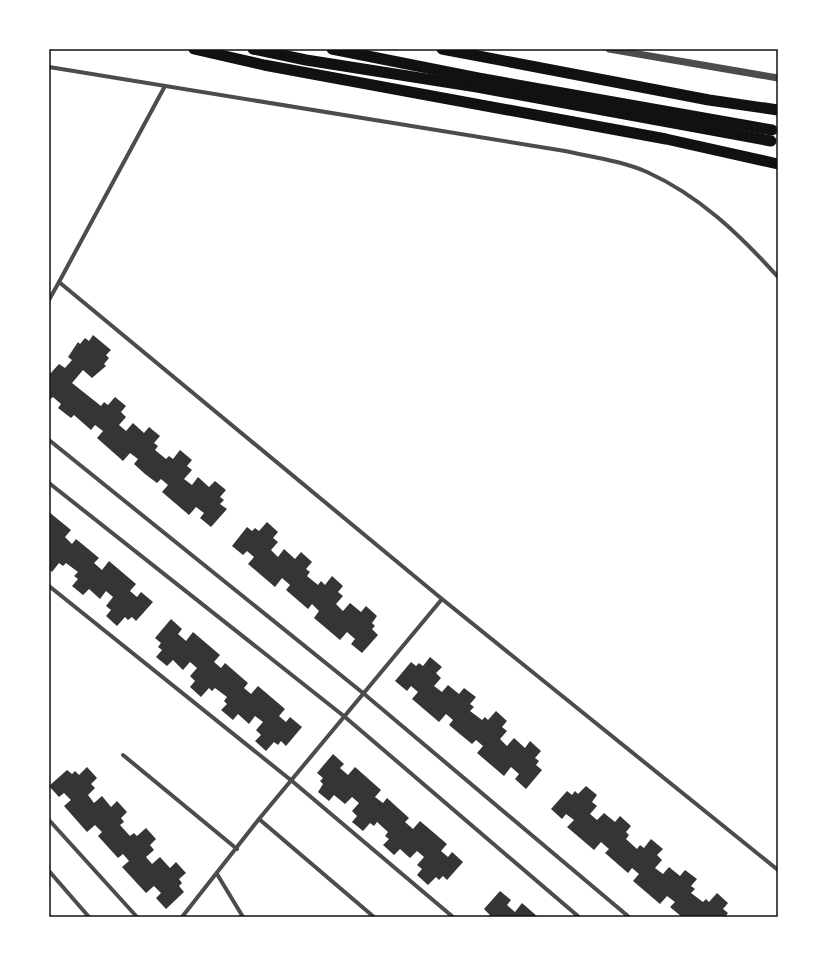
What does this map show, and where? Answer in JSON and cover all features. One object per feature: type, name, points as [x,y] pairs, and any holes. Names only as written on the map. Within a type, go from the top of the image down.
[{"type":"highway","points":[[194,49],[264,65],[666,139],[746,155],[778,164]]},
{"type":"highway","points":[[254,49],[306,60],[772,135],[332,49]]},
{"type":"highway","points":[[442,49],[709,100],[778,110]]},
{"type":"street","points":[[609,49],[778,78]]},
{"type":"street","points":[[49,67],[557,150],[615,162],[647,172],[715,213],[778,277]]},
{"type":"street","points":[[49,300],[165,86]]},
{"type":"street","points":[[59,282],[442,599],[778,870]]},
{"type":"street","points":[[49,440],[363,693],[629,917]]},
{"type":"street","points":[[49,484],[345,717],[579,917]]},
{"type":"street","points":[[49,586],[292,781],[453,917]]},
{"type":"street","points":[[182,917],[363,693],[442,599]]},
{"type":"street","points":[[123,755],[237,849]]},
{"type":"street","points":[[260,819],[374,917]]},
{"type":"street","points":[[49,820],[137,917]]},
{"type":"street","points":[[49,871],[89,917]]},
{"type":"street","points":[[217,874],[243,917]]},
{"type":"building","points":[[93,335],[111,350],[106,355],[109,358],[104,364],[106,366],[92,378],[83,370],[72,383],[101,406],[104,402],[108,405],[115,397],[126,406],[121,412],[126,417],[119,425],[126,431],[133,423],[144,433],[149,427],[160,436],[154,443],[158,446],[155,450],[166,459],[169,456],[173,459],[180,450],[192,460],[187,466],[192,470],[184,479],[192,485],[198,477],[209,487],[215,481],[226,490],[220,497],[224,500],[220,504],[227,509],[211,527],[200,518],[204,513],[196,507],[189,515],[162,492],[168,485],[161,479],[157,483],[145,474],[134,464],[138,459],[130,453],[123,461],[97,438],[103,431],[95,425],[91,430],[74,415],[71,418],[58,408],[61,404],[53,397],[49,400],[49,375],[59,364],[65,368],[72,360],[68,357],[78,342],[80,344],[85,338],[89,341]]},
{"type":"building","points":[[49,512],[71,530],[65,537],[72,544],[76,539],[99,558],[94,563],[102,570],[109,561],[136,584],[130,591],[137,597],[141,592],[153,602],[136,621],[132,617],[128,620],[125,617],[117,626],[106,616],[111,610],[106,606],[113,597],[106,591],[100,599],[89,589],[83,595],[72,586],[78,579],[74,576],[78,572],[66,563],[63,566],[59,563],[52,572],[49,569]]},
{"type":"building","points":[[267,522],[278,532],[273,538],[278,542],[271,550],[278,557],[284,549],[295,559],[301,552],[312,562],[306,569],[310,572],[307,576],[318,585],[321,581],[325,585],[332,576],[343,586],[338,592],[343,596],[336,604],[343,611],[350,603],[361,612],[366,606],[377,616],[372,623],[375,626],[372,629],[378,635],[362,653],[351,644],[355,639],[347,632],[340,640],[314,618],[319,611],[312,604],[308,609],[286,590],[290,585],[282,578],[275,587],[248,564],[254,557],[247,551],[243,555],[232,546],[247,527],[252,531],[255,528],[259,531]]},
{"type":"building","points":[[171,619],[182,629],[178,634],[186,641],[193,632],[220,655],[214,662],[221,668],[225,663],[248,683],[244,688],[251,694],[258,686],[285,709],[279,716],[286,722],[290,717],[302,727],[286,746],[281,741],[278,745],[274,742],[266,751],[255,741],[261,735],[256,730],[263,722],[255,716],[249,724],[238,714],[233,720],[221,710],[227,704],[224,701],[227,697],[215,688],[212,691],[209,688],[201,697],[190,687],[195,681],[190,676],[197,668],[190,662],[183,670],[173,660],[167,666],[156,657],[162,650],[158,647],[161,643],[155,638]]},
{"type":"building","points":[[430,657],[442,667],[436,673],[441,678],[434,686],[442,692],[448,685],[459,694],[464,688],[476,697],[470,704],[474,707],[470,711],[482,720],[485,717],[488,720],[496,711],[507,721],[502,727],[507,731],[500,739],[507,746],[514,738],[525,748],[530,741],[541,751],[535,758],[539,761],[536,765],[542,770],[526,789],[515,779],[519,774],[511,767],[504,776],[477,753],[483,746],[476,740],[472,744],[449,725],[453,720],[446,714],[439,722],[412,699],[418,692],[411,686],[407,691],[395,681],[411,662],[416,666],[419,663],[423,666]]},
{"type":"building","points":[[333,754],[344,764],[340,768],[348,775],[355,767],[381,790],[375,797],[383,803],[387,798],[409,818],[405,822],[413,829],[420,821],[447,844],[441,851],[448,857],[452,852],[463,862],[447,880],[443,876],[439,880],[436,877],[428,885],[417,875],[422,869],[417,865],[424,857],[417,851],[410,858],[400,849],[394,855],[383,845],[389,839],[385,836],[388,832],[377,822],[374,826],[370,823],[363,831],[352,822],[357,816],[352,811],[359,803],[352,797],[345,804],[334,795],[329,801],[318,792],[323,784],[320,781],[323,778],[317,773]]},
{"type":"building","points":[[87,767],[97,778],[91,784],[95,788],[88,795],[94,803],[102,796],[111,807],[117,801],[127,812],[121,818],[124,822],[120,825],[130,836],[134,833],[137,836],[146,828],[156,839],[150,845],[154,850],[146,857],[152,864],[160,857],[170,868],[176,862],[186,873],[179,879],[182,883],[179,886],[184,892],[166,909],[156,898],[161,893],[154,886],[146,893],[122,867],[129,861],[123,854],[118,858],[98,836],[102,832],[95,825],[87,832],[64,806],[71,800],[64,793],[59,797],[49,786],[67,770],[72,774],[75,771],[79,775]]},
{"type":"building","points":[[586,786],[597,795],[592,802],[597,806],[590,814],[597,820],[604,813],[615,822],[620,816],[631,826],[626,832],[629,835],[626,839],[637,849],[640,845],[644,848],[651,839],[663,849],[657,855],[662,860],[655,868],[663,874],[669,867],[680,876],[685,870],[697,879],[691,886],[695,889],[691,893],[703,902],[706,899],[709,902],[717,893],[728,903],[723,909],[728,913],[725,917],[682,917],[670,907],[675,902],[667,896],[660,904],[633,881],[639,874],[632,868],[628,873],[605,853],[609,849],[601,842],[594,850],[567,827],[574,820],[566,814],[562,819],[551,809],[567,791],[572,795],[575,791],[578,794]]},
{"type":"building","points":[[500,891],[511,900],[507,905],[515,912],[522,903],[538,917],[488,917],[490,915],[484,909]]}]
